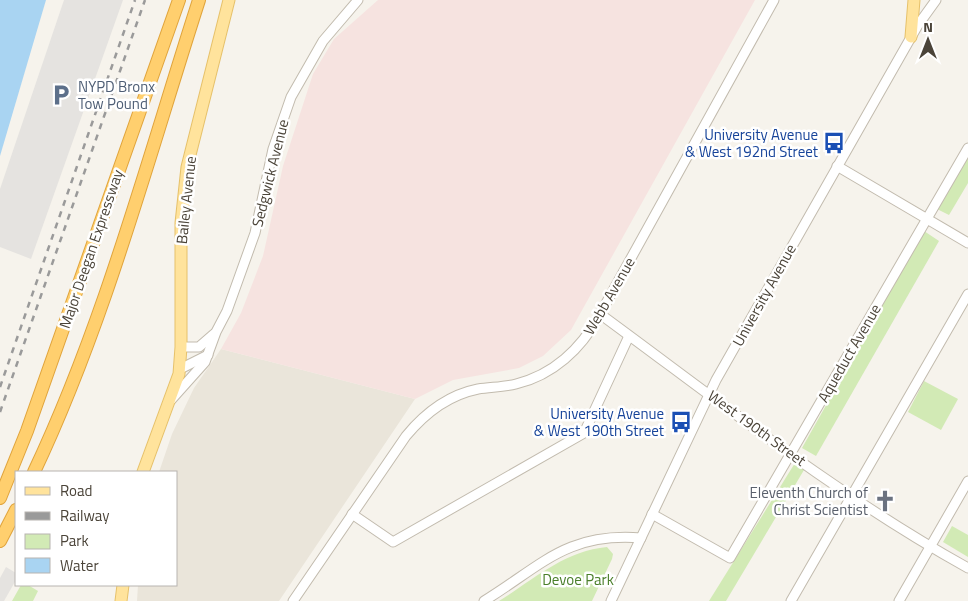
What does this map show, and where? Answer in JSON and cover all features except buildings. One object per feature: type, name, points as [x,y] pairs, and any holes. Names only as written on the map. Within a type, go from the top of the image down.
[{"type":"highway","name":"Major Deegan Expressway","points":[[0,498],[30,422],[179,0]]},
{"type":"highway","name":"Major Deegan Expressway","points":[[34,471],[73,382],[97,317],[199,0]]},
{"type":"highway","points":[[0,541],[15,512]]},
{"type":"main road","name":"Bailey Avenue","points":[[179,371],[182,347],[181,222],[186,167],[229,0]]},
{"type":"main road","points":[[911,37],[914,0]]},
{"type":"main road","name":"Sedgwick Avenue","points":[[142,471],[179,371]]},
{"type":"main road","points":[[122,601],[123,586]]},
{"type":"street","name":"Sedgwick Avenue","points":[[168,402],[184,387],[208,355],[216,332],[227,311],[256,233],[273,149],[291,97],[322,41],[358,0]]},
{"type":"street","name":"Webb Avenue","points":[[293,601],[406,436],[427,413],[463,394],[517,384],[548,371],[583,342],[774,0]]},
{"type":"street","name":"University Avenue","points":[[611,601],[709,394],[911,37],[936,0]]},
{"type":"street","name":"Aqueduct Avenue","points":[[652,514],[730,558],[968,148]]},
{"type":"street","points":[[837,166],[928,217],[968,243]]},
{"type":"street","points":[[791,601],[968,294]]},
{"type":"street","name":"West 190th Street","points":[[600,314],[851,497],[930,547],[968,568]]},
{"type":"street","name":"Sedgwick Avenue","points":[[182,347],[199,347],[216,332]]},
{"type":"street","points":[[352,514],[393,542],[584,433],[629,336]]},
{"type":"street","points":[[179,371],[208,355]]},
{"type":"street","points":[[899,601],[968,481]]},
{"type":"street","points":[[484,601],[538,564],[564,549],[612,537],[641,538]]},
{"type":"shaded area","name":"NYPD Bronx Tow Pound","points":[[64,0],[123,0],[31,259],[0,247],[0,189]]},
{"type":"shaded area","points":[[378,0],[755,0],[571,330],[543,356],[519,368],[453,380],[415,399],[221,349],[241,313],[263,256],[283,166],[313,74],[334,39]]},
{"type":"shaded area","points":[[221,349],[415,399],[279,601],[137,601],[138,586],[178,586],[178,471],[159,471],[172,434],[194,388]]},
{"type":"shaded area","points":[[6,567],[15,572],[15,582],[4,601],[0,601],[0,578]]},
{"type":"green space","points":[[968,157],[968,183],[949,215],[937,209]]},
{"type":"green space","points":[[924,231],[939,241],[816,456],[802,448]]},
{"type":"green space","points":[[924,381],[958,399],[941,430],[908,412]]},
{"type":"green space","points":[[795,463],[804,470],[726,601],[709,601]]},
{"type":"green space","points":[[952,526],[968,535],[968,557],[943,542]]},
{"type":"green space","name":"Devoe Park","points":[[607,547],[613,554],[612,559],[592,601],[499,601],[563,560],[577,554]]},
{"type":"green space","points":[[20,586],[30,586],[38,591],[33,601],[12,601]]},
{"type":"water","points":[[0,0],[46,0],[0,156]]},
{"type":"railway","points":[[0,387],[135,0]]},
{"type":"railway","points":[[0,412],[145,0]]},
{"type":"place","name":"NYPD Bronx Tow Pound","points":[[61,95]]},
{"type":"place","name":"University Avenue & West 192nd Street","points":[[834,143]]},
{"type":"place","name":"University Avenue & West 190th Street","points":[[681,422]]},
{"type":"place","name":"Eleventh Church of Christ Scientist","points":[[885,501]]}]
